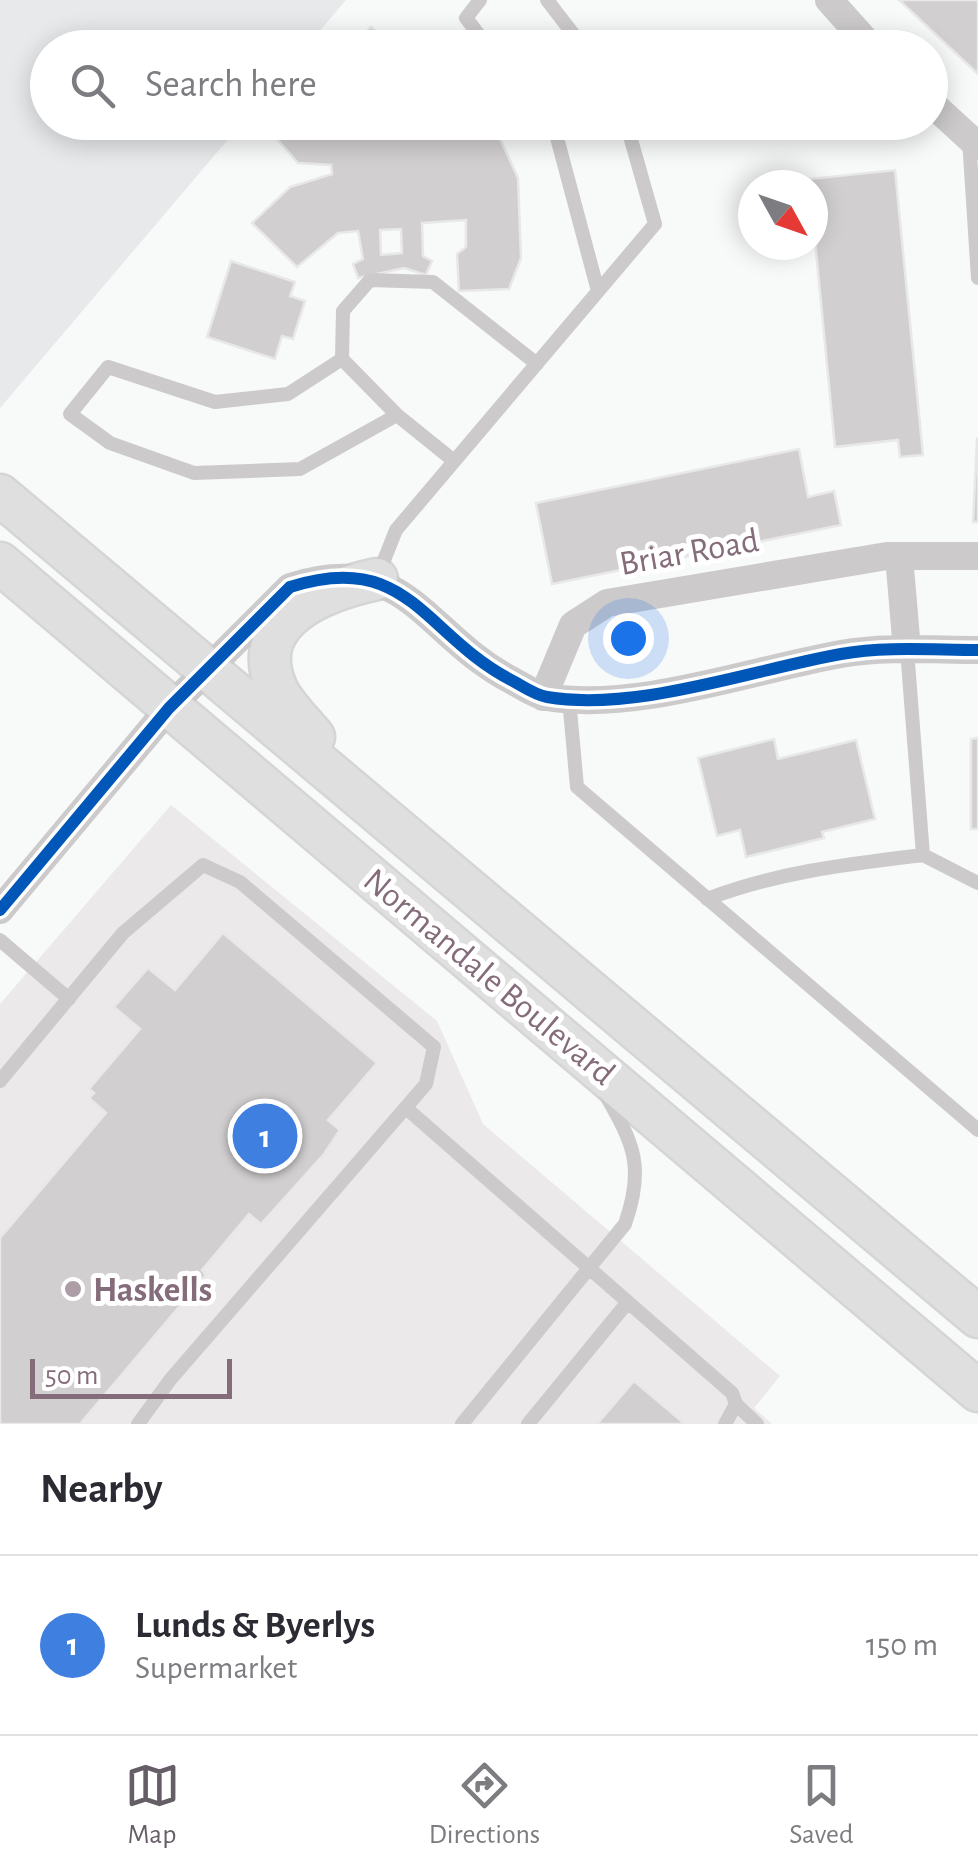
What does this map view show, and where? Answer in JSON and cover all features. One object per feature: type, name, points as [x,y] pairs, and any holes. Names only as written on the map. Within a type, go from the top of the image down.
[{"type":"main road","name":"Normandale Boulevard","points":[[0,495],[978,1318]]},
{"type":"main road","name":"Normandale Boulevard","points":[[0,563],[978,1391]]},
{"type":"main road","points":[[358,797],[277,691],[271,670],[272,654],[285,621],[306,602],[336,588],[377,579]]},
{"type":"street","points":[[828,0],[856,30]]},
{"type":"street","points":[[948,118],[974,142]]},
{"type":"street","points":[[899,556],[907,650]]},
{"type":"street","name":"Briar Road","points":[[556,698],[573,625],[607,603],[899,556],[978,556]]},
{"type":"street","points":[[0,910],[169,708],[290,587],[315,579],[377,579],[404,592],[466,653],[556,698],[636,695],[842,654],[978,650]]},
{"type":"lane","points":[[475,30],[466,18],[480,0]]},
{"type":"lane","points":[[547,0],[570,30]]},
{"type":"lane","points":[[558,140],[598,291]]},
{"type":"lane","points":[[377,579],[396,530],[655,224],[631,140]]},
{"type":"lane","points":[[974,142],[978,278]]},
{"type":"lane","points":[[454,461],[398,415],[342,358],[343,311],[370,280],[432,282],[537,364]]},
{"type":"lane","points":[[342,358],[288,394],[215,402],[108,367],[70,414],[110,444],[194,473],[300,469],[398,415]]},
{"type":"lane","points":[[907,650],[923,855]]},
{"type":"lane","points":[[556,698],[577,787],[978,1130]]},
{"type":"lane","points":[[707,899],[744,885],[825,867],[923,855],[978,883]]},
{"type":"lane","points":[[0,1081],[123,933],[204,865],[240,882],[434,1046],[426,1084],[170,1380],[138,1424]]},
{"type":"lane","points":[[0,940],[69,999]]},
{"type":"lane","points":[[462,1424],[625,1224],[638,1188],[632,1141],[579,1050]]},
{"type":"lane","points":[[406,1108],[732,1393],[736,1404],[757,1424]]},
{"type":"lane","points":[[528,1424],[627,1303]]},
{"type":"lane","points":[[724,1424],[736,1404]]},
{"type":"shaded area","points":[[0,0],[346,0],[320,30],[30,30],[30,140],[228,140],[0,408]]},
{"type":"shaded area","points":[[171,805],[437,1021],[483,1124],[780,1376],[754,1408],[772,1424],[0,1424],[0,1004]]},
{"type":"building","points":[[899,0],[978,0],[978,74],[948,46],[948,30],[931,30]]},
{"type":"building","points":[[278,140],[501,140],[518,178],[521,258],[509,289],[459,291],[457,254],[466,247],[466,220],[422,223],[423,256],[432,261],[426,275],[404,268],[358,278],[353,264],[363,259],[358,231],[338,233],[297,267],[252,223],[290,187],[332,174],[331,165],[298,163]],"holes":[[[401,229],[402,253],[381,255],[380,230]]]},
{"type":"building","points":[[895,170],[923,455],[900,457],[898,440],[835,447],[817,260],[828,260],[828,177]]},
{"type":"building","points":[[231,261],[295,282],[290,296],[305,301],[293,339],[282,336],[275,359],[207,337]]},
{"type":"building","points":[[977,439],[978,522],[973,522]]},
{"type":"building","points":[[799,449],[808,497],[834,491],[841,525],[552,584],[536,503]]},
{"type":"building","points":[[978,738],[978,829],[971,829],[971,739]]},
{"type":"building","points":[[774,739],[778,759],[856,740],[875,819],[822,832],[824,838],[746,857],[740,830],[717,836],[698,758]]},
{"type":"building","points":[[223,933],[377,1063],[328,1120],[340,1130],[324,1154],[261,1224],[249,1214],[202,1270],[206,1275],[80,1424],[0,1424],[0,1238],[106,1113],[89,1098],[94,1093],[89,1089],[140,1029],[114,1007],[148,968],[175,990]]},
{"type":"building","points":[[634,1381],[685,1424],[597,1424]]},
{"type":"cycle path","points":[[0,910],[169,708],[290,587],[330,578],[362,579],[389,588],[412,602],[482,662],[547,697],[582,700],[656,694],[858,652],[978,650]]},
{"type":"place","name":"Lunds & Byerlys","points":[[265,1136]]},
{"type":"place","name":"Haskells","points":[[73,1289]]}]
